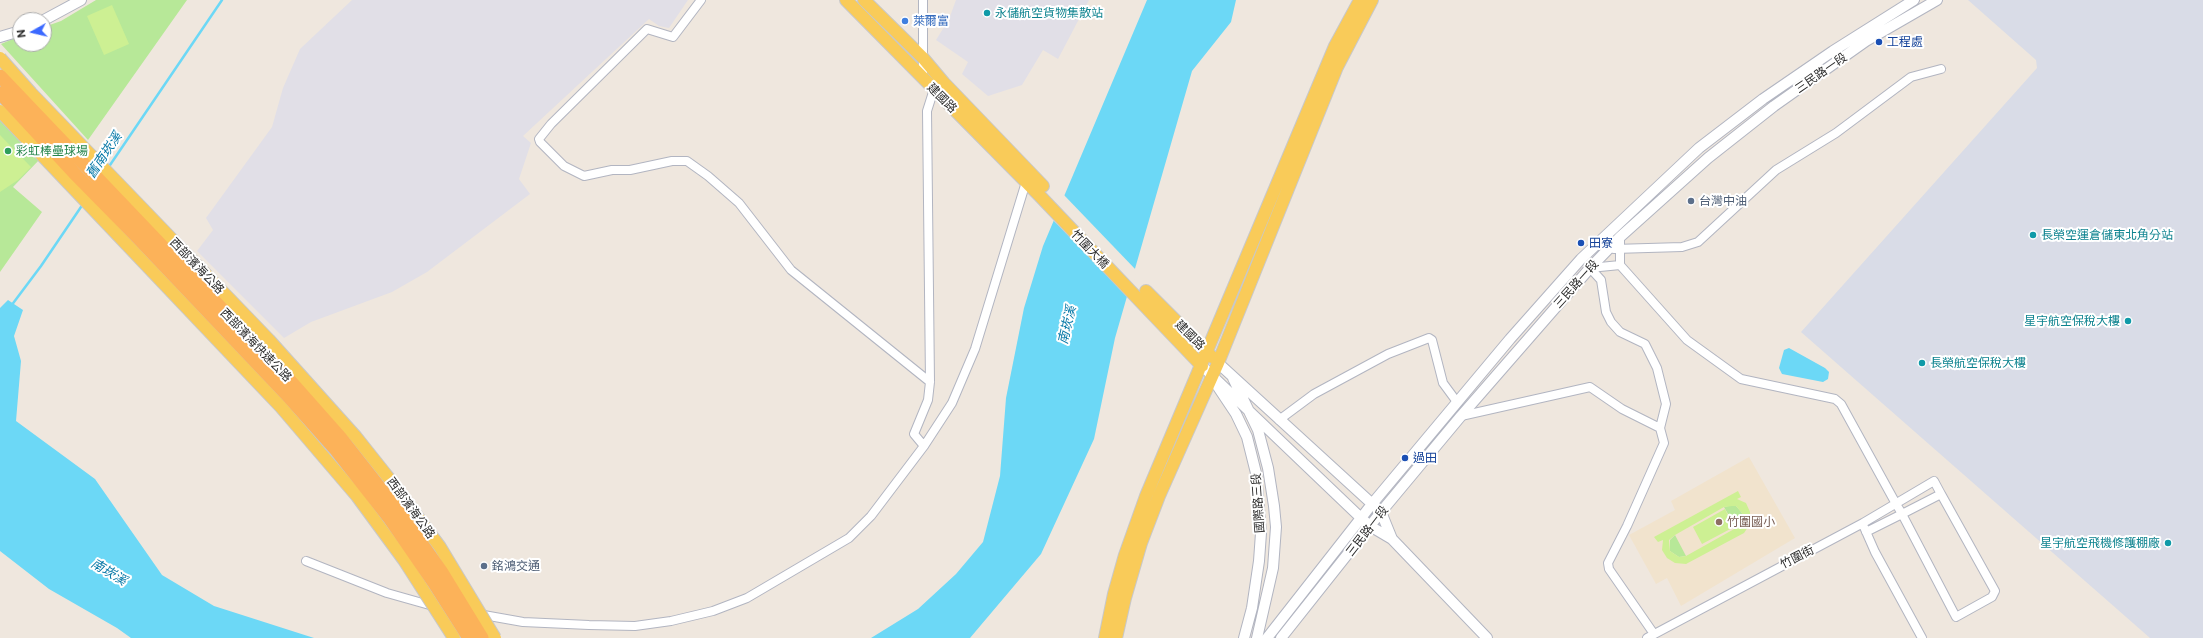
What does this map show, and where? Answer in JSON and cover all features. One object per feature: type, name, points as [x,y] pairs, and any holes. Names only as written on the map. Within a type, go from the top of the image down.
[{"type":"highway","name":"西部濱海快速公路","points":[[0,76],[286,376],[340,437],[402,516],[437,565],[482,638]]},
{"type":"highway","name":"西部濱海快速公路","points":[[0,93],[77,176],[281,388],[336,450],[394,525],[434,583],[469,638]]},
{"type":"main road","name":"建國路","points":[[846,0],[1026,182],[1041,190]]},
{"type":"main road","name":"建國路","points":[[864,0],[923,58],[1041,190]]},
{"type":"main road","points":[[1105,638],[1114,594],[1125,555],[1146,496],[1208,353],[1335,46],[1360,0]]},
{"type":"main road","points":[[1116,638],[1125,598],[1141,543],[1159,496],[1218,363],[1337,67],[1372,0]]},
{"type":"main road","name":"西部濱海公路","points":[[0,58],[42,105],[269,340],[356,438],[387,476],[440,547],[495,638]]},
{"type":"main road","points":[[0,111],[281,407],[362,502],[404,560],[454,638]]},
{"type":"main road","name":"竹圍大橋","points":[[1041,190],[1141,303]]},
{"type":"main road","name":"建國路","points":[[1146,291],[1218,363]]},
{"type":"main road","name":"建國路","points":[[1141,303],[1202,366]]},
{"type":"street","points":[[52,16],[81,0]]},
{"type":"street","points":[[701,0],[673,37],[647,30],[551,124],[539,139],[540,142],[564,166],[584,176],[612,170],[630,170],[672,161],[687,161],[708,176],[739,203],[791,270],[930,382]]},
{"type":"street","points":[[923,0],[923,79]]},
{"type":"street","name":"三民路一段","points":[[1267,638],[1372,504],[1457,402],[1581,258],[1706,143],[1832,51],[1914,0]]},
{"type":"street","name":"三民路一段","points":[[1281,638],[1381,512],[1461,416],[1590,268],[1620,237],[1708,158],[1774,106],[1866,41],[1937,0]]},
{"type":"street","points":[[0,37],[12,33]]},
{"type":"street","points":[[1608,250],[1682,247],[1698,242],[1776,170],[1836,133],[1911,77],[1941,69]]},
{"type":"street","points":[[924,446],[914,434],[928,400],[930,382],[927,111],[934,89]]},
{"type":"street","points":[[306,562],[387,592],[444,608],[507,619],[589,625],[634,626],[671,621],[713,611],[747,598],[849,538],[871,516],[924,446],[952,403],[975,349],[1026,182]]},
{"type":"street","points":[[1620,237],[1620,265],[1687,340],[1741,379],[1835,399],[1841,404],[1896,502],[1902,514],[1956,617],[1992,597],[1995,591],[1941,494],[1902,514],[1866,532]]},
{"type":"street","points":[[1581,258],[1601,280],[1606,312],[1611,322],[1620,332],[1645,344],[1658,368],[1666,404],[1660,428],[1664,443],[1627,526],[1608,563],[1609,569],[1650,636]]},
{"type":"street","points":[[1590,268],[1620,265]]},
{"type":"street","points":[[1279,420],[1314,394],[1388,354],[1429,338],[1432,340],[1443,383],[1457,402]]},
{"type":"street","name":"建國路","points":[[1218,363],[1381,512]]},
{"type":"street","name":"建國路","points":[[1202,366],[1212,376]]},
{"type":"street","points":[[1212,376],[1361,518],[1370,526],[1392,539],[1487,638]]},
{"type":"street","name":"國際路三段","points":[[1212,376],[1236,414],[1248,437],[1256,473],[1260,533],[1259,561],[1252,608],[1244,638]]},
{"type":"street","name":"國際路三段","points":[[1233,378],[1258,430],[1268,468],[1276,527],[1273,568],[1256,638]]},
{"type":"street","points":[[1461,416],[1590,387],[1622,409],[1660,428]]},
{"type":"street","name":"竹圍街","points":[[1650,636],[1862,523],[1934,481],[1941,494]]},
{"type":"street","points":[[1381,512],[1392,539]]},
{"type":"street","points":[[1862,523],[1875,552],[1922,638]]},
{"type":"shaded area","points":[[352,0],[688,0],[669,28],[659,26],[649,19],[523,136],[531,143],[519,179],[530,194],[427,272],[392,292],[311,322],[284,338],[197,251],[213,230],[206,218],[272,127],[283,88],[300,49]]},
{"type":"shaded area","points":[[956,0],[1089,0],[1058,59],[1043,50],[1022,85],[988,96],[962,74],[968,62],[936,40],[949,19]]},
{"type":"shaded area","points":[[1968,0],[2203,0],[2203,638],[2150,638],[1801,332],[2037,68],[2036,60]]},
{"type":"shaded area","name":"竹圍國小","points":[[1749,457],[1795,538],[1681,606],[1667,578],[1656,584],[1629,535],[1675,510],[1671,501]]},
{"type":"green space","points":[[96,0],[187,0],[88,140],[1,44],[12,39],[12,52],[52,52],[52,24],[61,21]]},
{"type":"green space","points":[[112,5],[129,44],[104,55],[87,16]]},
{"type":"green space","points":[[0,115],[40,159],[13,187],[42,212],[0,272]]},
{"type":"green space","name":"彩虹棒壘球場","points":[[0,135],[31,167],[18,180],[0,192]]},
{"type":"green space","points":[[1738,491],[1741,497],[1737,499],[1746,503],[1750,512],[1750,524],[1744,533],[1686,564],[1675,563],[1667,558],[1662,550],[1663,540],[1658,542],[1654,537]],"holes":[[[1736,506],[1742,513],[1743,521],[1736,528],[1686,556],[1679,557],[1670,551],[1669,540],[1675,535],[1724,507]]]},
{"type":"green space","points":[[1736,506],[1742,513],[1743,521],[1736,528],[1724,507]]},
{"type":"green space","points":[[1725,509],[1734,527],[1702,544],[1693,527]]},
{"type":"green space","points":[[1675,535],[1686,556],[1679,557],[1670,551],[1670,540]]},
{"type":"water","name":"南崁溪","points":[[1147,0],[1236,0],[1231,22],[1192,71],[1115,338],[1094,439],[1041,554],[970,638],[871,638],[918,609],[956,574],[983,542],[1000,476],[1006,398],[1024,308],[1043,246]]},
{"type":"water","name":"南崁溪","points":[[8,300],[23,310],[14,336],[21,361],[16,421],[95,479],[162,575],[214,606],[314,638],[131,638],[117,628],[49,589],[0,551],[0,308]]},
{"type":"water","points":[[1789,348],[1825,368],[1829,372],[1828,379],[1823,382],[1782,374],[1779,368],[1784,350]]},
{"type":"pier","points":[[1063,194],[1137,271],[1129,298],[1052,219]]},
{"type":"waterway","name":"舊南崁溪","points":[[108,168],[222,0]]},
{"type":"waterway","name":"舊南崁溪","points":[[11,306],[41,266],[83,204]]},
{"type":"place","name":"永儲航空貨物集散站","points":[[987,13]]},
{"type":"place","name":"萊爾富","points":[[905,21]]},
{"type":"place","name":"工程處","points":[[1879,42]]},
{"type":"place","name":"彩虹棒壘球場","points":[[8,151]]},
{"type":"place","name":"台灣中油","points":[[1691,201]]},
{"type":"place","name":"長榮空運倉儲東北角分站","points":[[2033,235]]},
{"type":"place","name":"田寮","points":[[1581,243]]},
{"type":"place","name":"星宇航空保稅大樓","points":[[2128,321]]},
{"type":"place","name":"長榮航空保稅大樓","points":[[1922,363]]},
{"type":"place","name":"過田","points":[[1405,458]]},
{"type":"place","name":"竹圍國小","points":[[1719,522]]},
{"type":"place","name":"星宇航空飛機修護棚廠","points":[[2168,543]]},
{"type":"place","name":"銘鴻交通","points":[[484,566]]}]
